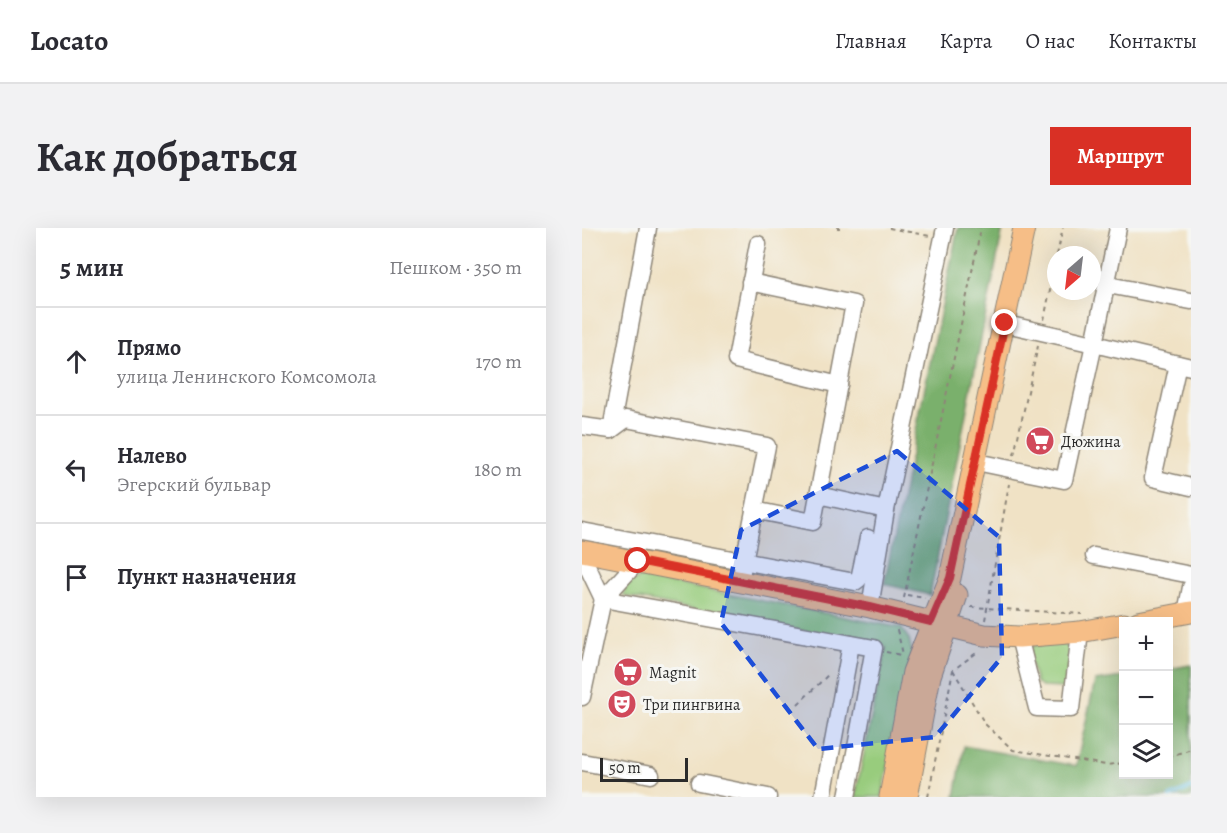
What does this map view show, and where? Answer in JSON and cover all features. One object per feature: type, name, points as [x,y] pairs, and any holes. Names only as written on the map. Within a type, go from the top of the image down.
[{"type":"main road","points":[[890,797],[913,672],[961,579],[986,464],[1024,228]]},
{"type":"main road","points":[[907,797],[939,624],[1010,325],[1036,228]]},
{"type":"main road","points":[[582,553],[742,572],[984,635],[1019,637],[1082,623],[1119,624]]},
{"type":"main road","points":[[1161,617],[1189,612]]},
{"type":"lane","points":[[611,430],[648,228]]},
{"type":"lane","points":[[986,464],[1064,480],[1108,285],[1118,228]]},
{"type":"lane","points":[[870,607],[886,510],[944,234]]},
{"type":"lane","points":[[758,244],[736,360],[839,385]]},
{"type":"lane","points":[[750,282],[854,304],[813,522],[754,510]]},
{"type":"lane","points":[[1108,285],[1191,301]]},
{"type":"lane","points":[[1010,325],[1185,365],[1153,478],[1191,487]]},
{"type":"lane","points":[[582,426],[611,430],[626,419],[767,446],[742,572]]},
{"type":"lane","points":[[818,495],[886,510]]},
{"type":"lane","points":[[582,531],[742,572],[855,582],[859,579],[868,538]]},
{"type":"lane","points":[[582,553],[603,599]]},
{"type":"lane","points":[[1094,556],[1191,575]]},
{"type":"lane","points":[[582,697],[603,599],[638,561]]},
{"type":"lane","points":[[1189,612],[1191,587]]},
{"type":"lane","points":[[603,599],[874,648],[847,797]]},
{"type":"lane","points":[[1019,637],[1037,708],[1071,709],[1082,623]]},
{"type":"lane","points":[[823,797],[852,644]]},
{"type":"lane","points":[[582,762],[651,775]]},
{"type":"lane","points":[[699,783],[731,794],[768,797]]},
{"type":"path","points":[[888,228],[944,234]]},
{"type":"path","points":[[929,599],[907,595],[981,228]]},
{"type":"path","points":[[1059,246],[1063,228]]},
{"type":"path","points":[[985,620],[1011,469],[1048,300]]},
{"type":"path","points":[[971,607],[1082,623]]},
{"type":"path","points":[[896,627],[904,656]]},
{"type":"path","points":[[928,797],[953,670],[982,649]]},
{"type":"path","points":[[953,670],[985,724],[1013,750],[1106,765],[1119,764]]},
{"type":"path","points":[[1173,755],[1191,749]]},
{"type":"highlighted area","points":[[897,451],[999,537],[1002,657],[935,737],[818,749],[721,623],[741,530]]},
{"type":"green space","points":[[958,228],[1003,228],[930,595],[884,584]]},
{"type":"green space","points":[[641,577],[901,628],[909,639],[912,653],[882,797],[855,797],[886,647],[623,596],[627,584]]},
{"type":"green space","points":[[1064,642],[1072,652],[1070,683],[1065,688],[1042,687],[1036,683],[1029,656],[1033,645]]},
{"type":"green space","points":[[1191,665],[1191,797],[955,797],[964,746],[1076,766],[1095,681],[1119,678],[1119,779],[1173,779],[1173,668]]},
{"type":"waterway","points":[[1170,797],[1191,788]]},
{"type":"place","name":"Дюжина","points":[[1040,441]]},
{"type":"place","name":"Magnit","points":[[628,672]]},
{"type":"place","name":"Три пингвина","points":[[622,704]]},
{"type":"route","points":[[638,561],[870,607],[931,622],[950,578],[1005,323]]}]
